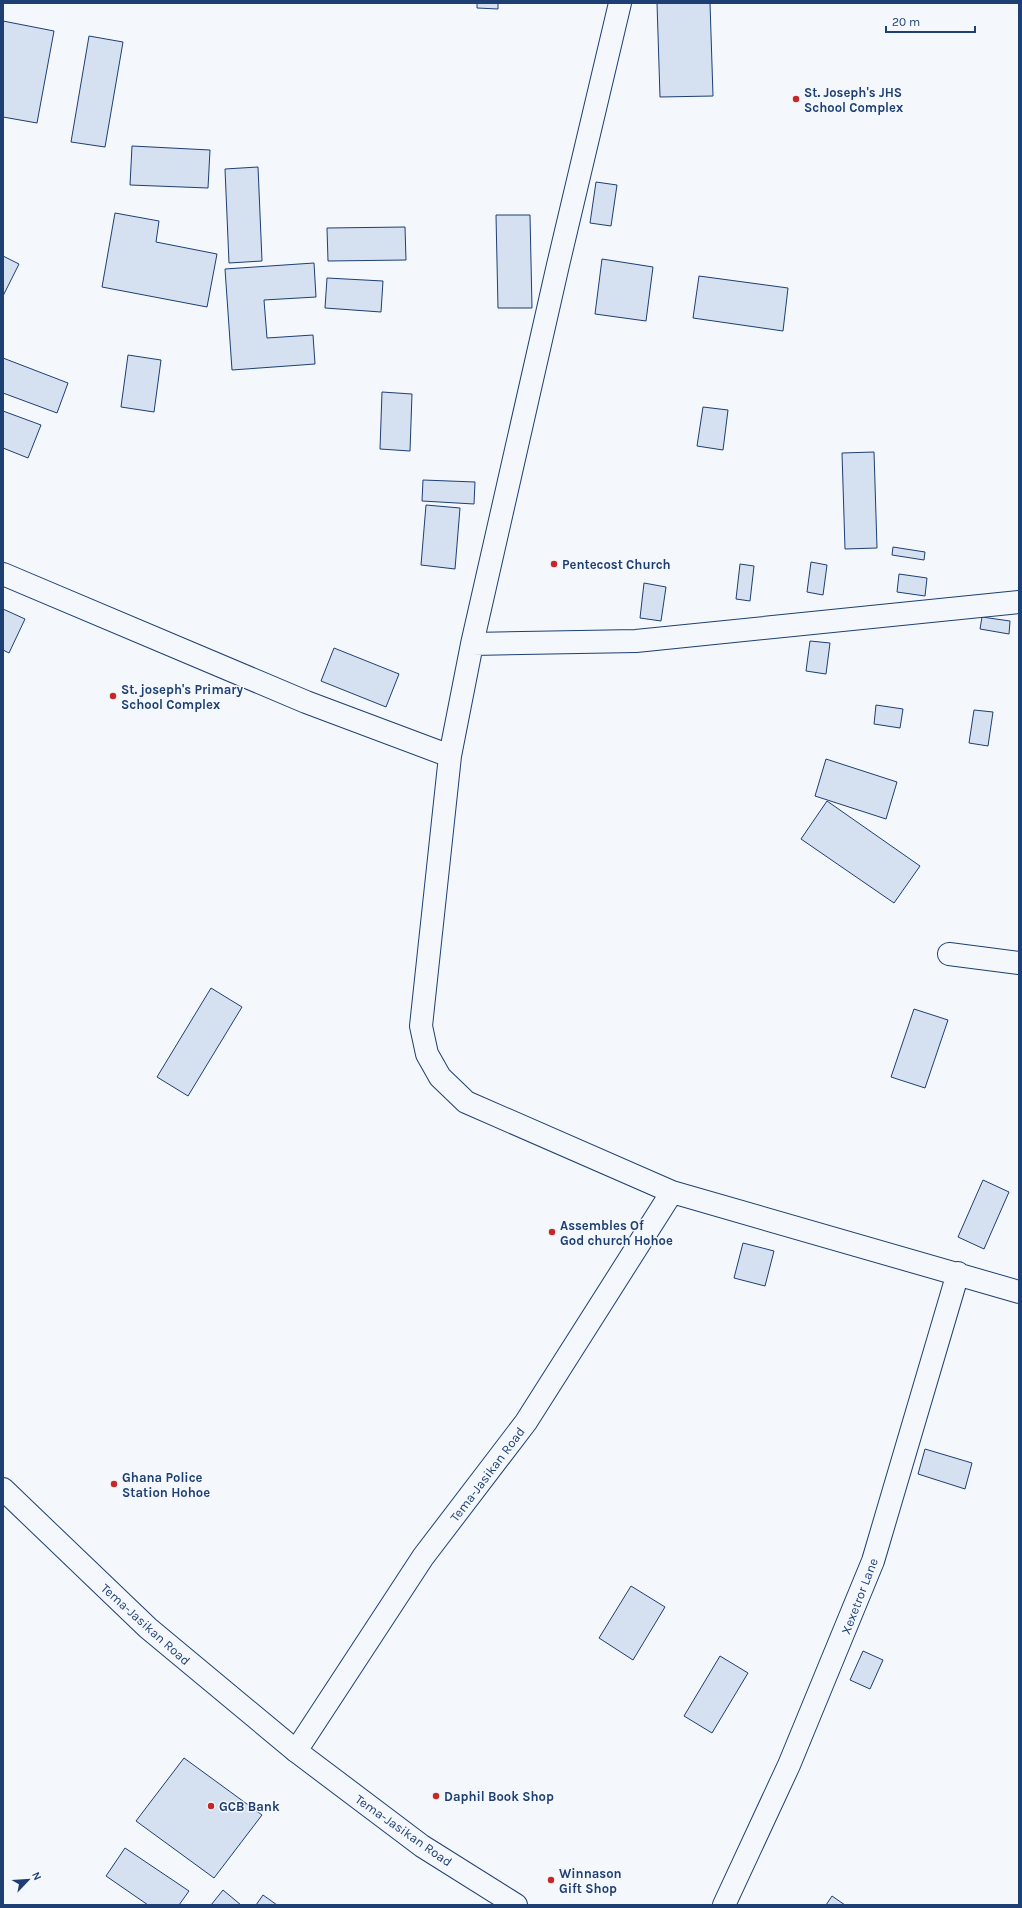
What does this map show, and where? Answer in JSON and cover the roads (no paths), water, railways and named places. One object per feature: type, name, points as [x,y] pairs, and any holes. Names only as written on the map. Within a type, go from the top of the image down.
[{"type":"main road","points":[[620,3],[558,265],[472,644],[450,756],[421,1026],[427,1054],[440,1077],[466,1102],[672,1192],[958,1273],[1019,1292]]},
{"type":"main road","points":[[3,574],[306,702],[450,756]]},
{"type":"main road","points":[[472,644],[636,641],[1019,602]]},
{"type":"main road","points":[[949,954],[1019,963]]},
{"type":"main road","name":"Tema-Jasikan Road","points":[[296,1752],[423,1557],[526,1422],[672,1192]]},
{"type":"main road","name":"Xexetror Lane","points":[[724,1905],[792,1758],[873,1561],[958,1273]]},
{"type":"main road","name":"Tema-Jasikan Road","points":[[3,1489],[148,1628],[296,1752],[422,1846],[516,1905]]},
{"type":"place","name":"St. Joseph's JHS School Complex","points":[[796,99]]},
{"type":"place","name":"Pentecost Church","points":[[554,564]]},
{"type":"place","name":"St. joseph's Primary School Complex","points":[[113,696]]},
{"type":"place","name":"Assembles Of God church Hohoe","points":[[552,1232]]},
{"type":"place","name":"Ghana Police Station Hohoe","points":[[114,1484]]},
{"type":"place","name":"Daphil Book Shop","points":[[436,1796]]},
{"type":"place","name":"GCB Bank","points":[[211,1806]]},
{"type":"place","name":"Winnason Gift Shop","points":[[551,1880]]}]
